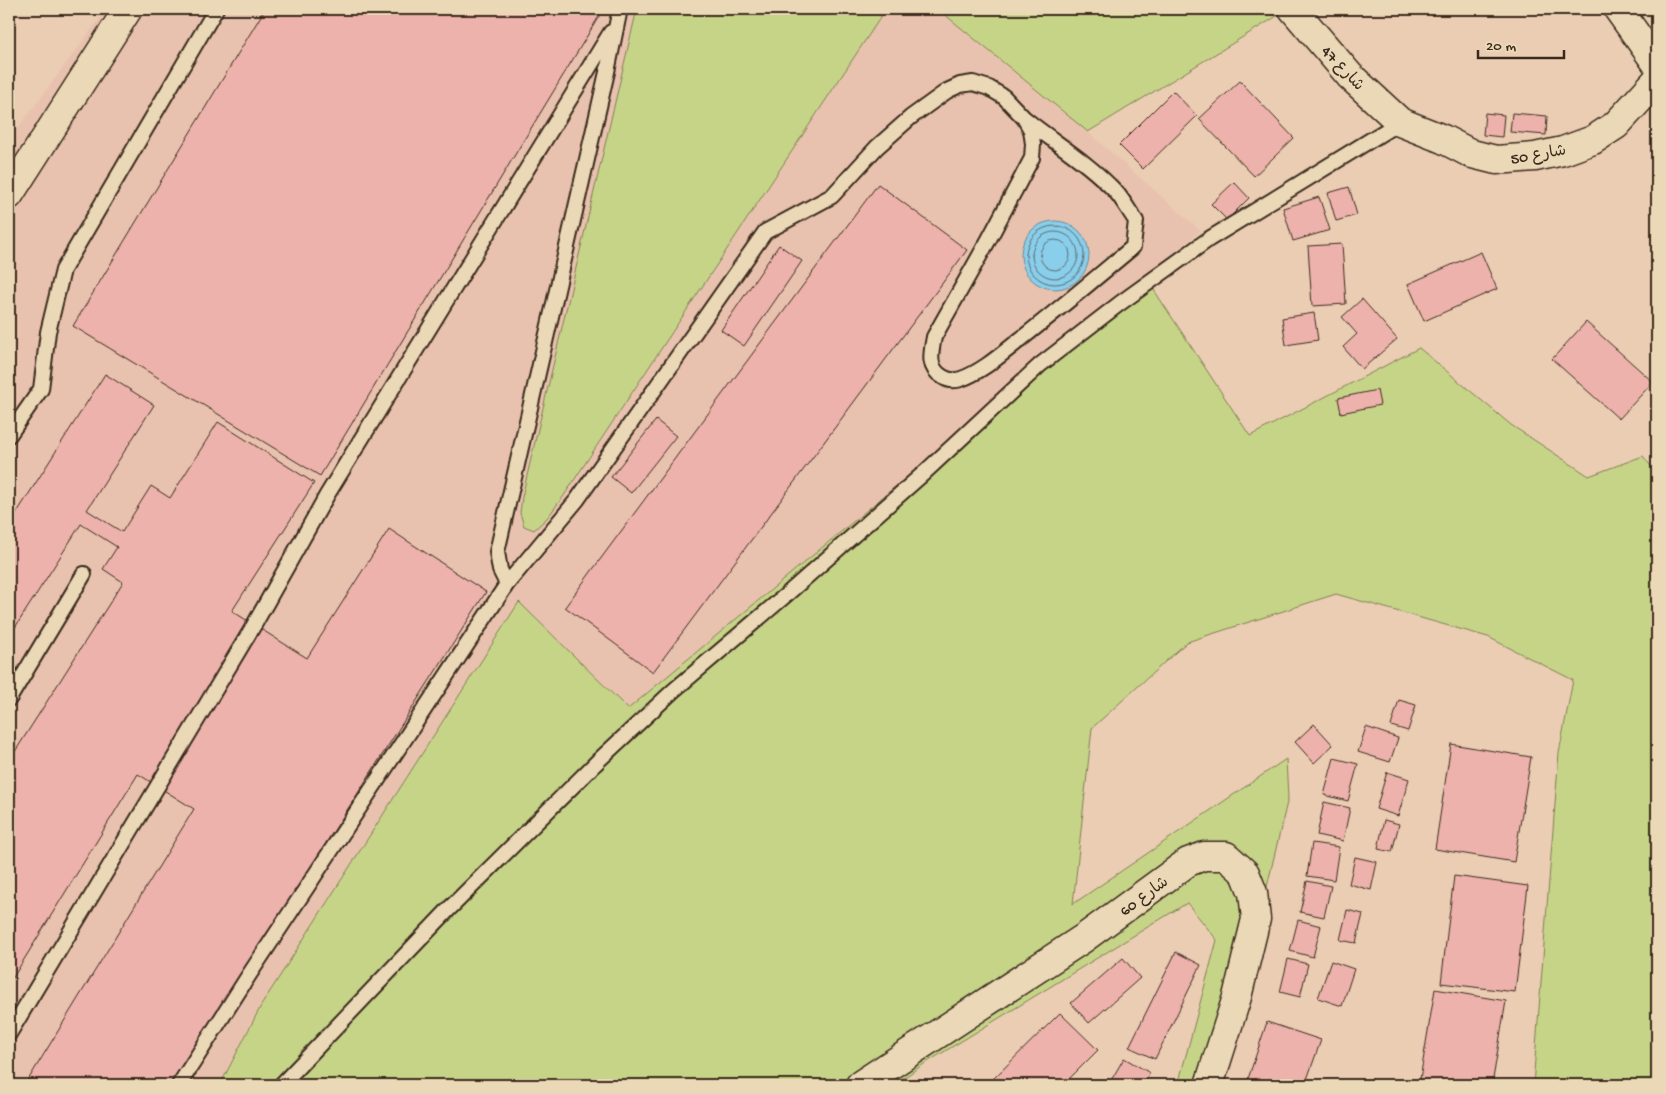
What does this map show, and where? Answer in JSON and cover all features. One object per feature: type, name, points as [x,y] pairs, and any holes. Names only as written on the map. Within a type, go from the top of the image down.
[{"type":"street","points":[[9,194],[128,9]]},
{"type":"street","name":"شارع 47","points":[[1293,9],[1350,76],[1400,122]]},
{"type":"street","points":[[1618,9],[1657,64]]},
{"type":"street","name":"شارع 50","points":[[1400,122],[1443,139],[1472,154],[1496,160],[1535,158],[1593,140],[1616,125],[1657,80]]},
{"type":"street","name":"شارع 60","points":[[860,1085],[1084,938],[1188,862],[1204,856],[1226,856],[1245,873],[1253,893],[1256,919],[1237,997],[1209,1085]]},
{"type":"lane","points":[[9,435],[41,388],[48,332],[63,270],[216,9]]},
{"type":"lane","points":[[507,584],[500,570],[497,552],[620,9]]},
{"type":"lane","points":[[9,1034],[249,633],[326,495],[617,23]]},
{"type":"lane","points":[[179,1085],[507,584],[577,500],[765,232],[832,196],[877,147],[910,117],[947,91],[960,85],[973,83],[989,88],[1004,96],[1024,118],[1082,161],[1116,193],[1136,221],[1133,247],[999,356],[962,379],[951,381],[936,372],[931,364],[930,355],[934,337],[1032,158],[1031,130],[1024,118]]},
{"type":"lane","points":[[281,1085],[444,915],[599,760],[673,690],[786,595],[924,472],[1040,364],[1119,304],[1210,239],[1400,122]]},
{"type":"lane","points":[[9,699],[84,574]]},
{"type":"shaded area","points":[[107,9],[637,9],[520,513],[547,518],[563,497],[886,9],[938,9],[1088,132],[1201,231],[628,710],[519,602],[262,1004],[220,1085],[9,1085],[9,140]]},
{"type":"green space","points":[[637,9],[886,9],[563,497],[547,518],[534,530],[524,526],[520,513],[522,497]]},
{"type":"green space","points":[[938,9],[1283,9],[1282,13],[1088,132]]},
{"type":"green space","points":[[1146,278],[1250,436],[1419,348],[1511,425],[1589,476],[1643,456],[1657,474],[1657,1085],[1533,1085],[1559,753],[1573,680],[1488,637],[1336,594],[1187,642],[1092,728],[1073,904],[1286,759],[1288,798],[1220,1085],[1178,1085],[1217,940],[1187,903],[924,1064],[893,1085],[220,1085],[262,1004],[519,602],[628,709]]},
{"type":"water","points":[[1055,221],[1068,224],[1079,231],[1086,242],[1089,255],[1086,268],[1079,279],[1068,286],[1055,289],[1042,286],[1031,279],[1024,268],[1021,255],[1024,242],[1031,231],[1042,224]]},
{"type":"building","points":[[265,9],[594,9],[601,13],[320,476],[73,326]]},
{"type":"building","points":[[1240,81],[1294,138],[1254,176],[1199,119]]},
{"type":"building","points":[[1173,91],[1197,116],[1143,169],[1119,145]]},
{"type":"building","points":[[1485,113],[1504,115],[1502,137],[1483,135]]},
{"type":"building","points":[[1512,113],[1547,116],[1546,135],[1510,132]]},
{"type":"building","points":[[1234,182],[1249,198],[1227,220],[1211,204]]},
{"type":"building","points":[[878,184],[967,250],[653,672],[565,607]]},
{"type":"building","points":[[1349,187],[1357,215],[1336,221],[1328,193]]},
{"type":"building","points":[[1319,197],[1330,230],[1293,241],[1283,208]]},
{"type":"building","points":[[1342,244],[1346,304],[1312,306],[1308,246]]},
{"type":"building","points":[[779,245],[802,261],[744,346],[721,330]]},
{"type":"building","points":[[1481,252],[1497,289],[1424,321],[1408,284]]},
{"type":"building","points":[[1362,299],[1397,339],[1362,369],[1343,347],[1357,334],[1342,317]]},
{"type":"building","points":[[1314,313],[1318,340],[1286,345],[1282,318]]},
{"type":"building","points":[[1586,322],[1653,382],[1619,419],[1552,359]]},
{"type":"building","points":[[105,374],[154,405],[87,510],[122,532],[151,486],[170,498],[218,422],[314,483],[232,611],[307,658],[389,529],[486,592],[172,1085],[25,1085],[194,809],[138,774],[9,984],[9,761],[123,582],[103,569],[117,547],[81,524],[9,637],[9,525]]},
{"type":"building","points":[[1377,390],[1380,405],[1341,413],[1338,398]]},
{"type":"building","points":[[656,420],[676,436],[631,493],[611,477]]},
{"type":"building","points":[[1399,700],[1416,705],[1408,731],[1391,726]]},
{"type":"building","points":[[1314,724],[1333,745],[1314,763],[1295,742]]},
{"type":"building","points":[[1366,727],[1398,738],[1390,762],[1358,752]]},
{"type":"building","points":[[1451,744],[1531,757],[1514,862],[1435,849]]},
{"type":"building","points":[[1334,758],[1358,764],[1348,801],[1324,795]]},
{"type":"building","points":[[1387,772],[1409,779],[1398,816],[1376,809]]},
{"type":"building","points":[[1324,802],[1350,808],[1343,841],[1317,835]]},
{"type":"building","points":[[1384,820],[1399,824],[1392,852],[1378,849]]},
{"type":"building","points":[[1312,843],[1339,847],[1334,880],[1307,876]]},
{"type":"building","points":[[1355,857],[1377,862],[1371,890],[1349,884]]},
{"type":"building","points":[[1454,876],[1528,886],[1515,992],[1441,983]]},
{"type":"building","points":[[1307,881],[1331,886],[1324,917],[1300,912]]},
{"type":"building","points":[[1347,910],[1363,914],[1356,943],[1340,940]]},
{"type":"building","points":[[1298,920],[1321,926],[1313,957],[1290,951]]},
{"type":"building","points":[[1176,952],[1201,965],[1155,1059],[1129,1047]]},
{"type":"building","points":[[1123,958],[1140,978],[1089,1023],[1071,1003]]},
{"type":"building","points":[[1288,959],[1308,964],[1300,997],[1280,992]]},
{"type":"building","points":[[1331,961],[1354,969],[1342,1006],[1318,998]]},
{"type":"building","points":[[1435,989],[1506,1001],[1492,1085],[1419,1085]]},
{"type":"building","points":[[1060,1013],[1098,1050],[1063,1085],[987,1085]]},
{"type":"building","points":[[1267,1022],[1321,1040],[1305,1085],[1246,1085]]},
{"type":"building","points":[[1124,1058],[1150,1073],[1143,1085],[1109,1084]]}]
